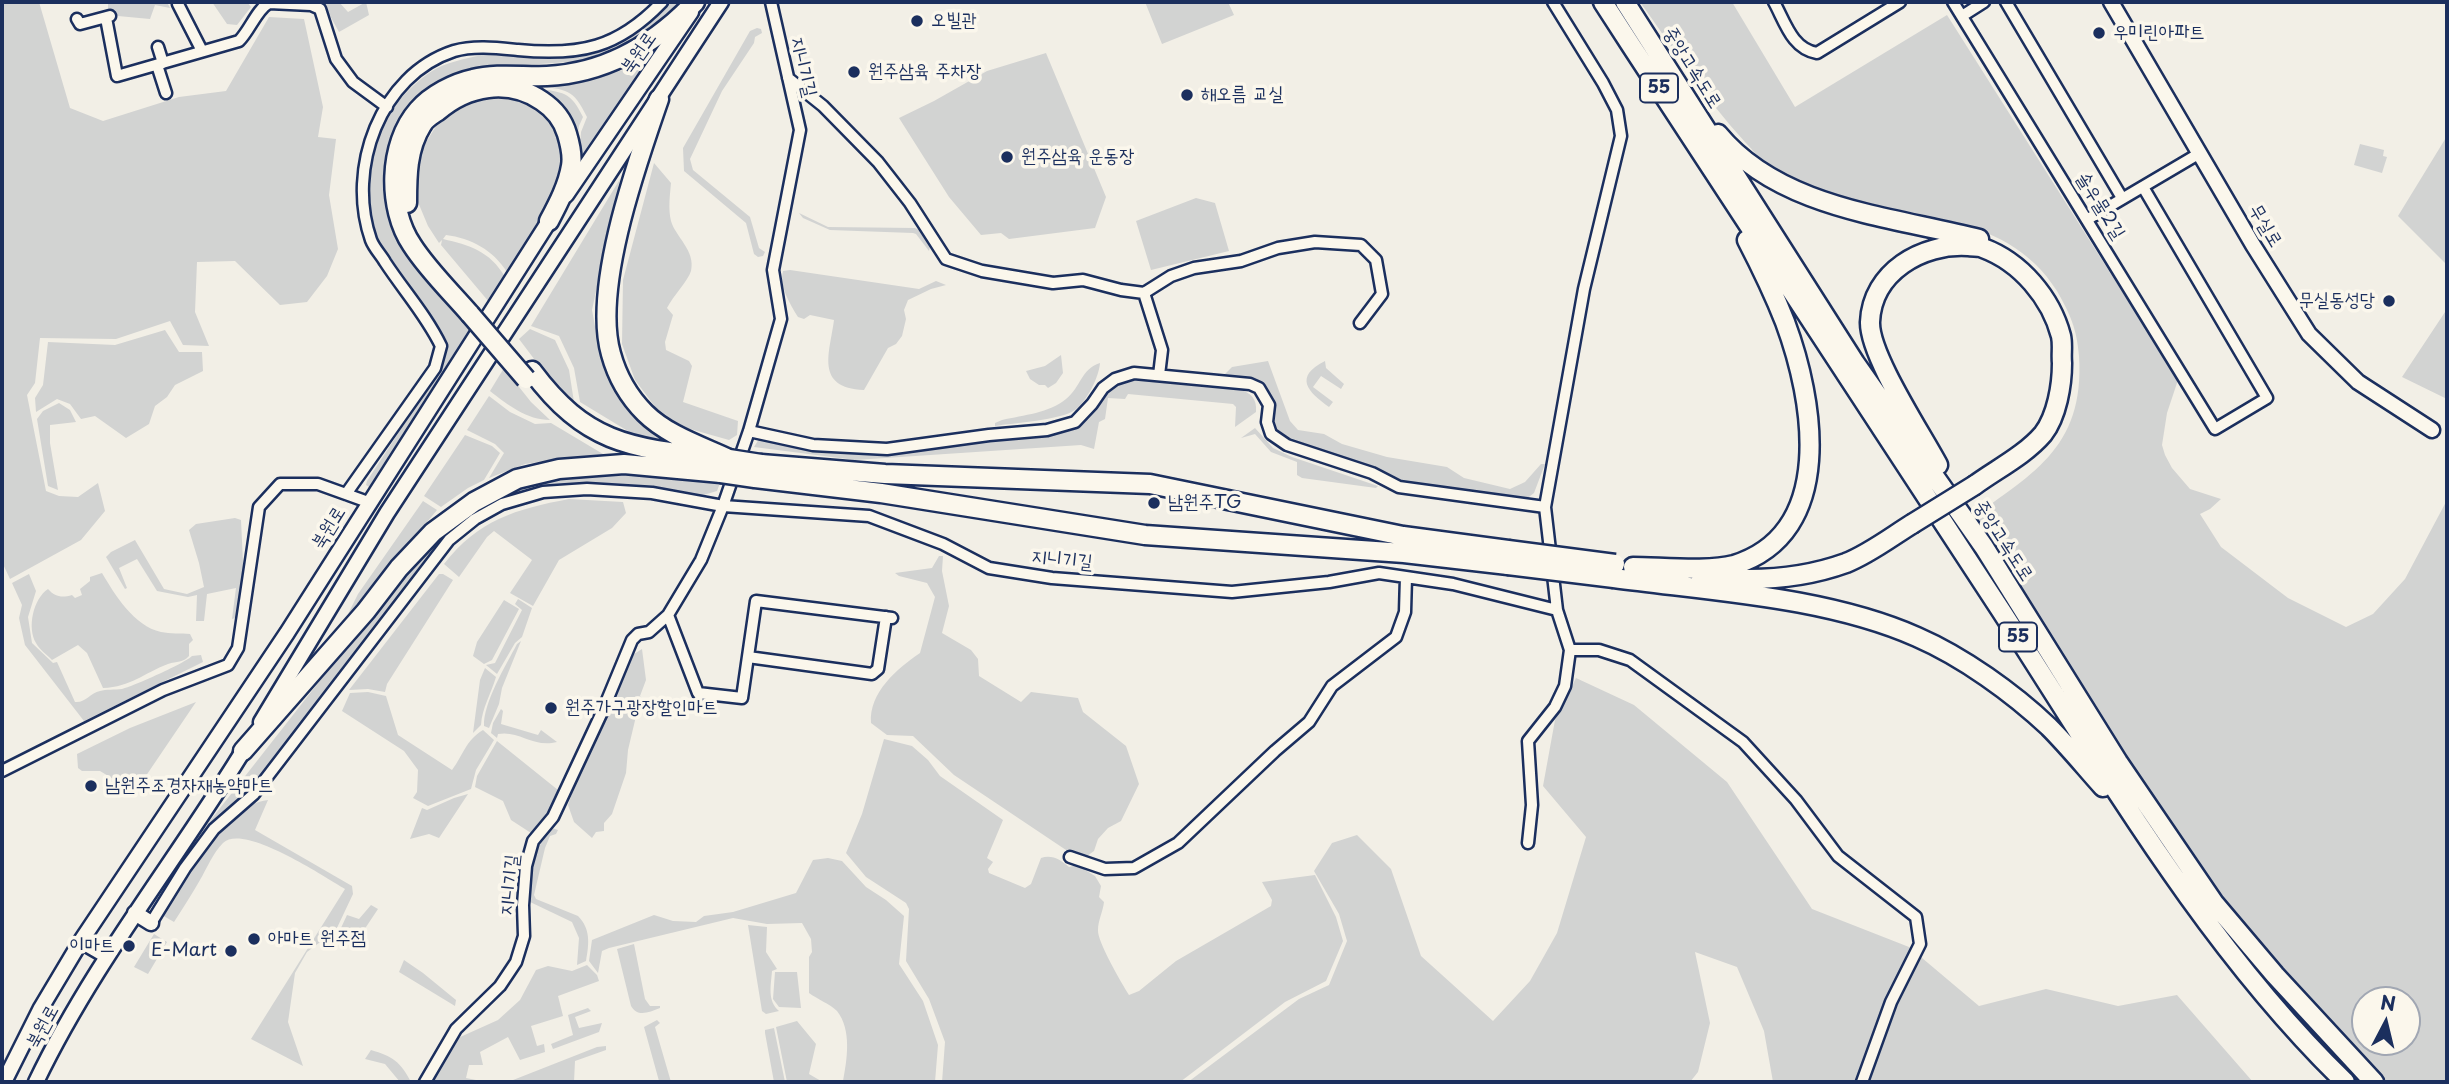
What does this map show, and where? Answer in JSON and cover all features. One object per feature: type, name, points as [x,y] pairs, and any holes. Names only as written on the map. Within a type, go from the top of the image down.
[{"type":"highway","points":[[697,2],[657,36],[613,62],[572,74],[474,79],[443,90],[418,109],[408,126],[400,145],[394,174],[398,213],[411,244],[529,375],[599,433],[620,443],[725,466],[1145,536],[1508,557],[1730,580],[1775,579],[1813,573],[1849,562],[1916,529]]},
{"type":"highway","name":"중앙고속도로","points":[[1603,2],[2105,774],[2205,919],[2318,1056],[2345,1082]]},
{"type":"highway","name":"중앙고속도로","points":[[1625,2],[1855,363],[1984,547],[2118,762],[2214,903],[2275,975],[2374,1082]]},
{"type":"highway","points":[[1679,85],[1731,150],[1764,175],[1811,197],[1846,208],[1983,240],[2018,258],[2039,277],[2060,308],[2071,335],[2071,372],[2066,411],[2052,439],[2030,460],[1977,489],[1854,569],[1778,590],[1733,592]]},
{"type":"highway","points":[[473,310],[420,238],[407,208],[407,175],[412,146],[423,123],[452,99],[482,88],[508,87],[532,94],[553,108],[565,126],[571,149],[571,165],[560,199],[549,221]]},
{"type":"highway","points":[[659,99],[634,170],[614,256],[606,310],[610,352],[622,383],[646,414],[725,466]]},
{"type":"highway","points":[[1621,570],[1731,566],[1768,549],[1787,529],[1802,504],[1808,477],[1810,442],[1806,405],[1786,324],[1714,174]]},
{"type":"highway","points":[[1977,489],[2044,432],[2056,408],[2062,373],[2061,339],[2053,313],[2033,282],[2014,265],[1982,247],[1949,245],[1923,253],[1896,268],[1877,291],[1870,322],[1876,353],[1984,547]]},
{"type":"highway","points":[[243,751],[366,611],[399,568],[433,533],[474,502],[517,479],[559,469],[624,464],[725,466]]},
{"type":"highway","points":[[758,471],[1150,484],[1508,557]]},
{"type":"highway","points":[[1621,570],[1868,620],[1916,637],[1954,656],[2049,727],[2158,850]]},
{"type":"street","points":[[346,494],[435,368],[441,346],[430,324],[372,242],[365,214],[362,179],[369,140],[392,96],[422,67],[456,50],[493,47],[548,52],[582,51],[614,40],[649,16],[662,2]]},
{"type":"street","name":"북원로","points":[[4,1082],[41,1008],[81,941],[287,633],[549,221],[697,2]]},
{"type":"street","name":"북원로","points":[[36,1082],[60,1034],[107,956],[243,751],[387,513],[721,2]]},
{"type":"street","name":"지니기길","points":[[425,1082],[456,1029],[500,986],[516,962],[524,936],[525,878],[533,841],[552,817],[603,710],[632,640],[638,634],[649,632],[668,615],[701,561],[749,430],[781,318],[773,271],[800,131],[771,2]]},
{"type":"street","points":[[1528,843],[1532,805],[1528,741],[1555,707],[1565,686],[1570,650],[1557,610],[1545,506],[1584,289],[1621,136],[1617,110],[1608,92],[1553,2]]},
{"type":"street","points":[[1775,2],[1797,45],[1817,53],[1900,2]]},
{"type":"street","name":"솔우물2길","points":[[1953,2],[2215,429],[2267,398],[2143,187]]},
{"type":"street","points":[[1962,16],[1984,2]]},
{"type":"street","points":[[2006,2],[2122,198]]},
{"type":"street","name":"무실로","points":[[2111,2],[2309,334],[2358,382],[2432,430]]},
{"type":"street","points":[[77,19],[79,24],[108,17],[117,76],[239,41],[249,31],[262,6],[269,3],[311,5],[320,9],[336,59],[353,82],[387,107]]},
{"type":"street","points":[[178,4],[202,51]]},
{"type":"street","points":[[158,47],[166,93]]},
{"type":"street","points":[[788,78],[823,106],[878,162],[910,203],[946,259],[994,273],[1053,283],[1083,280],[1144,293],[1171,275],[1194,268],[1241,261],[1279,248],[1315,242],[1361,245],[1376,260],[1382,294],[1360,323]]},
{"type":"street","points":[[2088,219],[2200,153]]},
{"type":"street","points":[[1144,293],[1162,351],[1158,375]]},
{"type":"street","points":[[749,430],[813,445],[887,449],[1047,429],[1075,422],[1092,404],[1102,388],[1115,379],[1134,373],[1158,375],[1250,384],[1259,388],[1269,405],[1267,422],[1270,434],[1287,445],[1372,473],[1398,487],[1545,506]]},
{"type":"street","points":[[2,771],[163,690],[228,665],[238,648],[258,507],[280,484],[318,484],[368,502],[387,513]]},
{"type":"street","name":"지니기길","points":[[151,923],[185,868],[215,829],[254,794],[449,540],[475,519],[502,505],[543,492],[587,489],[652,493],[723,506],[869,516],[943,544],[989,568],[1052,578],[1232,592],[1329,582],[1380,573],[1452,584],[1557,610]]},
{"type":"street","points":[[1070,857],[1105,869],[1133,869],[1178,844],[1309,722],[1332,686],[1396,637],[1405,612],[1406,577]]},
{"type":"street","points":[[668,615],[698,693],[742,698],[756,601],[889,617],[878,669],[872,674],[748,657]]},
{"type":"street","points":[[1570,650],[1599,650],[1630,660],[1743,742],[1796,800],[1838,856],[1916,917],[1920,944],[1891,1002],[1862,1082]]},
{"type":"street","points":[[135,913],[151,923]]},
{"type":"street","points":[[81,941],[107,956]]},
{"type":"shaded area","points":[[2,2],[39,2],[70,108],[103,121],[179,97],[226,91],[269,17],[304,19],[323,107],[318,137],[336,139],[329,195],[338,249],[327,276],[307,302],[280,305],[235,261],[197,262],[195,312],[209,346],[183,345],[170,321],[116,339],[40,338],[35,383],[27,395],[46,491],[59,496],[78,497],[98,483],[105,511],[81,540],[10,579],[2,562]]},
{"type":"shaded area","points":[[108,2],[167,2],[170,8],[155,5],[150,19],[118,16],[115,10],[108,9]]},
{"type":"shaded area","points":[[212,2],[247,2],[251,7],[237,25],[227,24]]},
{"type":"shaded area","points":[[317,2],[339,2],[348,12],[366,2],[369,15],[339,32],[324,5]]},
{"type":"shaded area","points":[[671,2],[682,2],[641,37],[582,61],[498,67],[393,139],[386,173],[388,206],[472,328],[369,487],[366,485],[367,481],[441,368],[447,344],[431,316],[386,259],[376,239],[368,191],[375,145],[384,124],[413,86],[443,66],[489,54],[540,59],[577,56],[595,51],[644,27]]},
{"type":"shaded area","points":[[1145,2],[1228,2],[1234,15],[1162,44]]},
{"type":"shaded area","points":[[1640,2],[1732,2],[1795,107],[1947,15],[2178,380],[2167,413],[2162,445],[2172,468],[2190,489],[2221,499],[2200,514],[2221,547],[2288,598],[2346,627],[2373,614],[2405,579],[2447,500],[2447,1082],[2357,1082],[2258,977],[2149,822],[1963,524],[2031,474],[2063,438],[2073,415],[2078,388],[2077,338],[2057,291],[2035,264],[2009,244],[1979,230],[1947,220],[1846,199],[1798,183],[1757,156],[1690,74]]},
{"type":"shaded area","points":[[761,29],[762,33],[755,37],[754,43],[722,91],[690,159],[693,170],[750,217],[759,248],[765,252],[758,257],[754,254],[746,223],[684,171],[683,148],[750,31]]},
{"type":"shaded area","points":[[659,46],[579,164],[581,132],[587,117],[577,100],[568,92],[536,86],[590,80],[633,67]]},
{"type":"shaded area","name":"원주삼육 운동장","points":[[1046,53],[1106,197],[1095,228],[1009,239],[1001,233],[981,235],[949,197],[899,118],[987,71]]},
{"type":"shaded area","points":[[541,89],[562,93],[575,103],[583,117],[577,141],[573,123],[565,110]]},
{"type":"shaded area","points":[[499,93],[527,100],[553,120],[565,146],[563,174],[550,210],[507,272],[495,257],[473,242],[446,235],[443,239],[478,250],[499,268],[505,277],[489,302],[441,245],[442,240],[439,243],[428,226],[415,195],[418,155],[443,115],[476,97]]},
{"type":"shaded area","points":[[2447,136],[2447,265],[2398,216]]},
{"type":"shaded area","points":[[2360,144],[2384,150],[2383,156],[2387,157],[2382,173],[2354,165]]},
{"type":"shaded area","points":[[654,163],[671,183],[671,221],[688,250],[692,264],[689,275],[667,308],[673,315],[665,342],[666,350],[689,361],[692,366],[683,402],[738,421],[737,435],[729,440],[683,427],[656,408],[635,380],[622,344],[623,280]]},
{"type":"shaded area","points":[[620,179],[592,310],[599,348],[624,406],[675,444],[636,436],[580,402],[574,368],[559,336],[531,326]]},
{"type":"shaded area","points":[[1196,198],[1215,203],[1229,251],[1151,270],[1136,221]]},
{"type":"shaded area","points":[[799,213],[828,227],[915,228],[930,247],[929,251],[913,233],[830,230],[803,218]]},
{"type":"shaded area","points":[[783,271],[919,289],[936,281],[946,285],[908,300],[904,310],[906,319],[902,336],[896,344],[888,348],[864,390],[848,388],[838,383],[831,375],[829,356],[834,320],[810,315],[804,319],[798,317],[783,283]]},
{"type":"shaded area","points":[[2447,309],[2447,399],[2402,377]]},
{"type":"shaded area","points":[[530,329],[555,340],[569,370],[574,402],[559,392],[519,339]]},
{"type":"shaded area","points":[[165,330],[179,352],[202,352],[203,371],[175,385],[167,397],[155,406],[149,424],[126,438],[95,416],[81,419],[70,404],[57,399],[36,412],[35,398],[43,385],[48,342],[115,345]]},
{"type":"shaded area","points":[[1061,355],[1063,373],[1056,383],[1048,388],[1030,379],[1026,371],[1045,366]]},
{"type":"shaded area","points":[[1268,361],[1290,421],[1298,430],[1324,434],[1342,444],[1387,457],[1447,467],[1464,478],[1510,489],[1525,482],[1541,464],[1545,464],[1534,493],[1525,500],[1407,483],[1291,442],[1274,432],[1270,421],[1272,405],[1261,383],[1223,376],[1232,367]]},
{"type":"shaded area","points":[[1325,361],[1326,368],[1344,384],[1341,389],[1321,376],[1313,387],[1333,402],[1329,407],[1315,396],[1307,384],[1309,373]]},
{"type":"shaded area","points":[[1100,363],[1092,388],[1075,410],[1048,419],[995,426],[995,423],[1002,420],[1036,413],[1059,404],[1071,394],[1089,369]]},
{"type":"shaded area","points":[[504,368],[531,402],[550,420],[526,415],[490,391]]},
{"type":"shaded area","points":[[1136,376],[1238,389],[1252,397],[1256,412],[1235,427],[1236,407],[1233,404],[1128,394],[1125,399],[1108,398],[1105,419],[1099,422],[1094,449],[1081,445],[855,460],[754,447],[759,439],[825,450],[884,453],[1050,432],[1077,425],[1102,392],[1116,381]]},
{"type":"shaded area","points":[[489,396],[510,412],[535,424],[551,423],[608,457],[567,458],[525,464],[489,478],[504,453],[495,444],[467,430]]},
{"type":"shaded area","points":[[59,403],[70,410],[76,422],[50,425],[50,443],[58,490],[48,486],[37,419],[43,411]]},
{"type":"shaded area","points":[[1255,428],[1273,448],[1292,457],[1378,486],[1376,488],[1302,478],[1297,475],[1297,462],[1271,452],[1255,434],[1241,438]]},
{"type":"shaded area","points":[[465,435],[492,446],[500,453],[484,480],[441,507],[424,496]]},
{"type":"shaded area","points":[[567,472],[720,483],[717,491],[700,496],[588,483],[521,494],[472,517],[253,789],[213,826],[159,894],[188,849],[387,595],[438,536],[511,489]]},
{"type":"shaded area","points":[[569,499],[623,502],[626,513],[612,528],[559,560],[533,606],[510,593],[532,560],[494,531],[459,577],[444,564],[470,537],[499,519],[532,507]]},
{"type":"shaded area","points":[[423,501],[437,510],[362,601],[348,614],[358,594]]},
{"type":"shaded area","points":[[235,518],[241,520],[244,584],[238,617],[232,619],[236,588],[207,594],[204,621],[196,621],[197,595],[188,597],[157,591],[137,559],[119,568],[127,588],[125,589],[106,557],[135,540],[164,589],[187,594],[204,587],[189,530],[196,524]]},
{"type":"shaded area","points":[[939,556],[943,556],[942,571],[949,606],[942,633],[971,650],[978,659],[979,676],[1021,702],[1031,692],[1078,698],[1083,712],[1126,746],[1139,784],[1121,821],[1108,828],[1098,839],[1094,851],[1087,856],[1066,850],[954,775],[913,736],[887,735],[871,723],[875,701],[886,682],[920,653],[935,597],[927,583],[895,573],[932,568]]},
{"type":"shaded area","points":[[102,573],[119,600],[142,623],[161,632],[190,634],[193,640],[189,644],[189,656],[130,682],[103,688],[87,653],[78,645],[52,660],[43,652],[33,637],[32,622],[35,607],[43,594],[48,589],[62,597],[72,595],[75,598],[82,595],[80,589],[90,581],[90,577]]},
{"type":"shaded area","points":[[29,574],[36,591],[28,617],[32,643],[53,663],[57,662],[75,702],[100,691],[122,689],[136,684],[192,656],[201,655],[203,662],[84,721],[25,645],[19,618],[22,605],[12,583]]},
{"type":"shaded area","points":[[439,574],[453,580],[387,684],[385,692],[349,690]]},
{"type":"shaded area","points":[[518,599],[532,608],[522,637],[515,643],[497,674],[486,665],[495,663],[522,610],[515,604]]},
{"type":"shaded area","points":[[504,600],[519,609],[492,660],[484,664],[473,656],[477,642]]},
{"type":"shaded area","points":[[521,641],[489,728],[484,726],[491,695]]},
{"type":"shaded area","points":[[642,649],[646,680],[628,750],[626,773],[612,814],[604,823],[604,831],[596,832],[592,838],[574,822],[568,805],[583,761],[597,738],[631,656]]},
{"type":"shaded area","points":[[485,668],[496,677],[481,725],[473,733],[480,680]]},
{"type":"shaded area","points":[[1576,678],[1634,705],[1727,782],[1812,909],[1909,947],[1979,1006],[2046,989],[2118,1006],[2177,995],[2253,1082],[1773,1082],[1764,1031],[1737,967],[1695,952],[1710,1023],[1698,1072],[1690,1082],[1188,1082],[1299,999],[1329,985],[1347,941],[1339,914],[1314,871],[1332,843],[1357,835],[1391,869],[1421,956],[1493,1021],[1530,981],[1557,933],[1586,837],[1543,786],[1555,720]]},
{"type":"shaded area","points":[[368,692],[386,696],[398,735],[452,770],[468,743],[477,734],[483,730],[494,740],[476,770],[471,789],[428,806],[413,798],[417,792],[418,770],[404,751],[342,711],[350,693]]},
{"type":"shaded area","points":[[196,702],[135,792],[100,771],[82,771],[78,768],[77,754],[130,728]]},
{"type":"shaded area","points":[[501,709],[501,724],[538,735],[541,730],[557,742],[541,743],[506,733],[498,734],[497,738],[491,733]]},
{"type":"shaded area","points":[[884,739],[912,746],[928,760],[940,776],[1003,820],[987,858],[993,862],[988,869],[989,873],[1025,888],[1031,884],[1041,858],[1053,857],[1069,867],[1077,865],[1095,876],[1101,886],[1099,897],[1104,902],[1098,927],[1101,943],[1129,995],[1139,991],[1176,961],[1271,906],[1272,900],[1262,882],[1315,875],[1336,917],[1343,941],[1326,981],[1285,1002],[1180,1082],[942,1082],[945,1042],[929,999],[906,961],[909,909],[906,903],[866,877],[846,853],[862,814]]},
{"type":"shaded area","points":[[497,741],[558,790],[546,814],[531,833],[511,820],[503,801],[475,787],[477,776]]},
{"type":"shaded area","points":[[468,794],[439,838],[429,834],[410,839],[422,808],[427,810]]},
{"type":"shaded area","points":[[268,800],[255,830],[352,886],[353,894],[336,930],[307,952],[295,973],[288,1022],[303,1066],[251,1039],[345,889],[284,854],[248,840],[233,839],[223,843],[216,851],[174,922],[162,915],[193,864],[220,829],[251,805]]},
{"type":"shaded area","points":[[552,828],[558,830],[550,836],[545,848],[534,895],[536,899],[578,916],[582,921],[587,931],[588,949],[586,961],[577,965],[579,938],[572,922],[528,901],[532,861],[541,840]]},
{"type":"shaded area","points":[[828,858],[842,861],[866,887],[904,916],[899,964],[923,1001],[938,1045],[935,1082],[787,1082],[776,1027],[797,1021],[816,1044],[809,1074],[821,1081],[843,1081],[847,1055],[847,1036],[842,1019],[834,1008],[809,993],[811,939],[802,923],[767,924],[733,918],[609,948],[602,951],[598,973],[589,961],[592,940],[654,915],[673,921],[696,922],[704,916],[733,912],[796,893],[813,860]]},
{"type":"shaded area","points":[[371,905],[378,909],[360,936],[354,937],[340,930],[347,915],[359,919]]},
{"type":"shaded area","points":[[748,925],[767,927],[766,952],[777,969],[772,971],[771,998],[779,1011],[766,1014],[762,1011]]},
{"type":"shaded area","points":[[154,934],[167,942],[148,974],[134,967]]},
{"type":"shaded area","points":[[634,944],[645,999],[650,1006],[660,1006],[644,1013],[637,1012],[631,1006],[617,949]]},
{"type":"shaded area","points":[[404,960],[456,1000],[455,1006],[399,972]]},
{"type":"shaded area","points":[[587,965],[599,981],[558,996],[563,1016],[531,1026],[537,1046],[544,1044],[545,1052],[520,1060],[508,1037],[480,1052],[483,1065],[469,1065],[466,1078],[476,1080],[432,1082],[458,1038],[498,1020],[520,1000],[536,970],[548,966],[572,971]]},
{"type":"shaded area","points":[[775,972],[797,972],[801,1008],[779,1007],[773,999]]},
{"type":"shaded area","points":[[588,1008],[591,1011],[575,1017],[579,1028],[602,1023],[599,1032],[553,1049],[551,1044],[573,1035],[568,1015]]},
{"type":"shaded area","points":[[657,1020],[660,1023],[655,1027],[671,1082],[636,1082],[659,1081],[644,1027]]},
{"type":"shaded area","points":[[774,1028],[785,1082],[774,1082],[765,1030]]},
{"type":"shaded area","points":[[606,1046],[606,1050],[575,1061],[574,1082],[508,1082],[597,1047]]},
{"type":"shaded area","points":[[371,1050],[395,1061],[411,1082],[400,1082],[385,1064],[365,1059]]},
{"type":"place","name":"오빌관","points":[[917,21]]},
{"type":"place","name":"우미린아파트","points":[[2099,33]]},
{"type":"place","name":"원주삼육 주차장","points":[[854,72]]},
{"type":"place","name":"해오름 교실","points":[[1187,95]]},
{"type":"place","name":"원주삼육 운동장","points":[[1007,157]]},
{"type":"place","name":"무실동성당","points":[[2389,301]]},
{"type":"place","name":"남원주TG","points":[[1154,503]]},
{"type":"place","name":"원주가구광장할인마트","points":[[551,708]]},
{"type":"place","name":"남원주조경자재농약마트","points":[[91,786]]},
{"type":"place","name":"아마트 원주점","points":[[254,939]]},
{"type":"place","name":"이마트","points":[[129,946]]},
{"type":"place","name":"E-Mart","points":[[231,951]]}]
